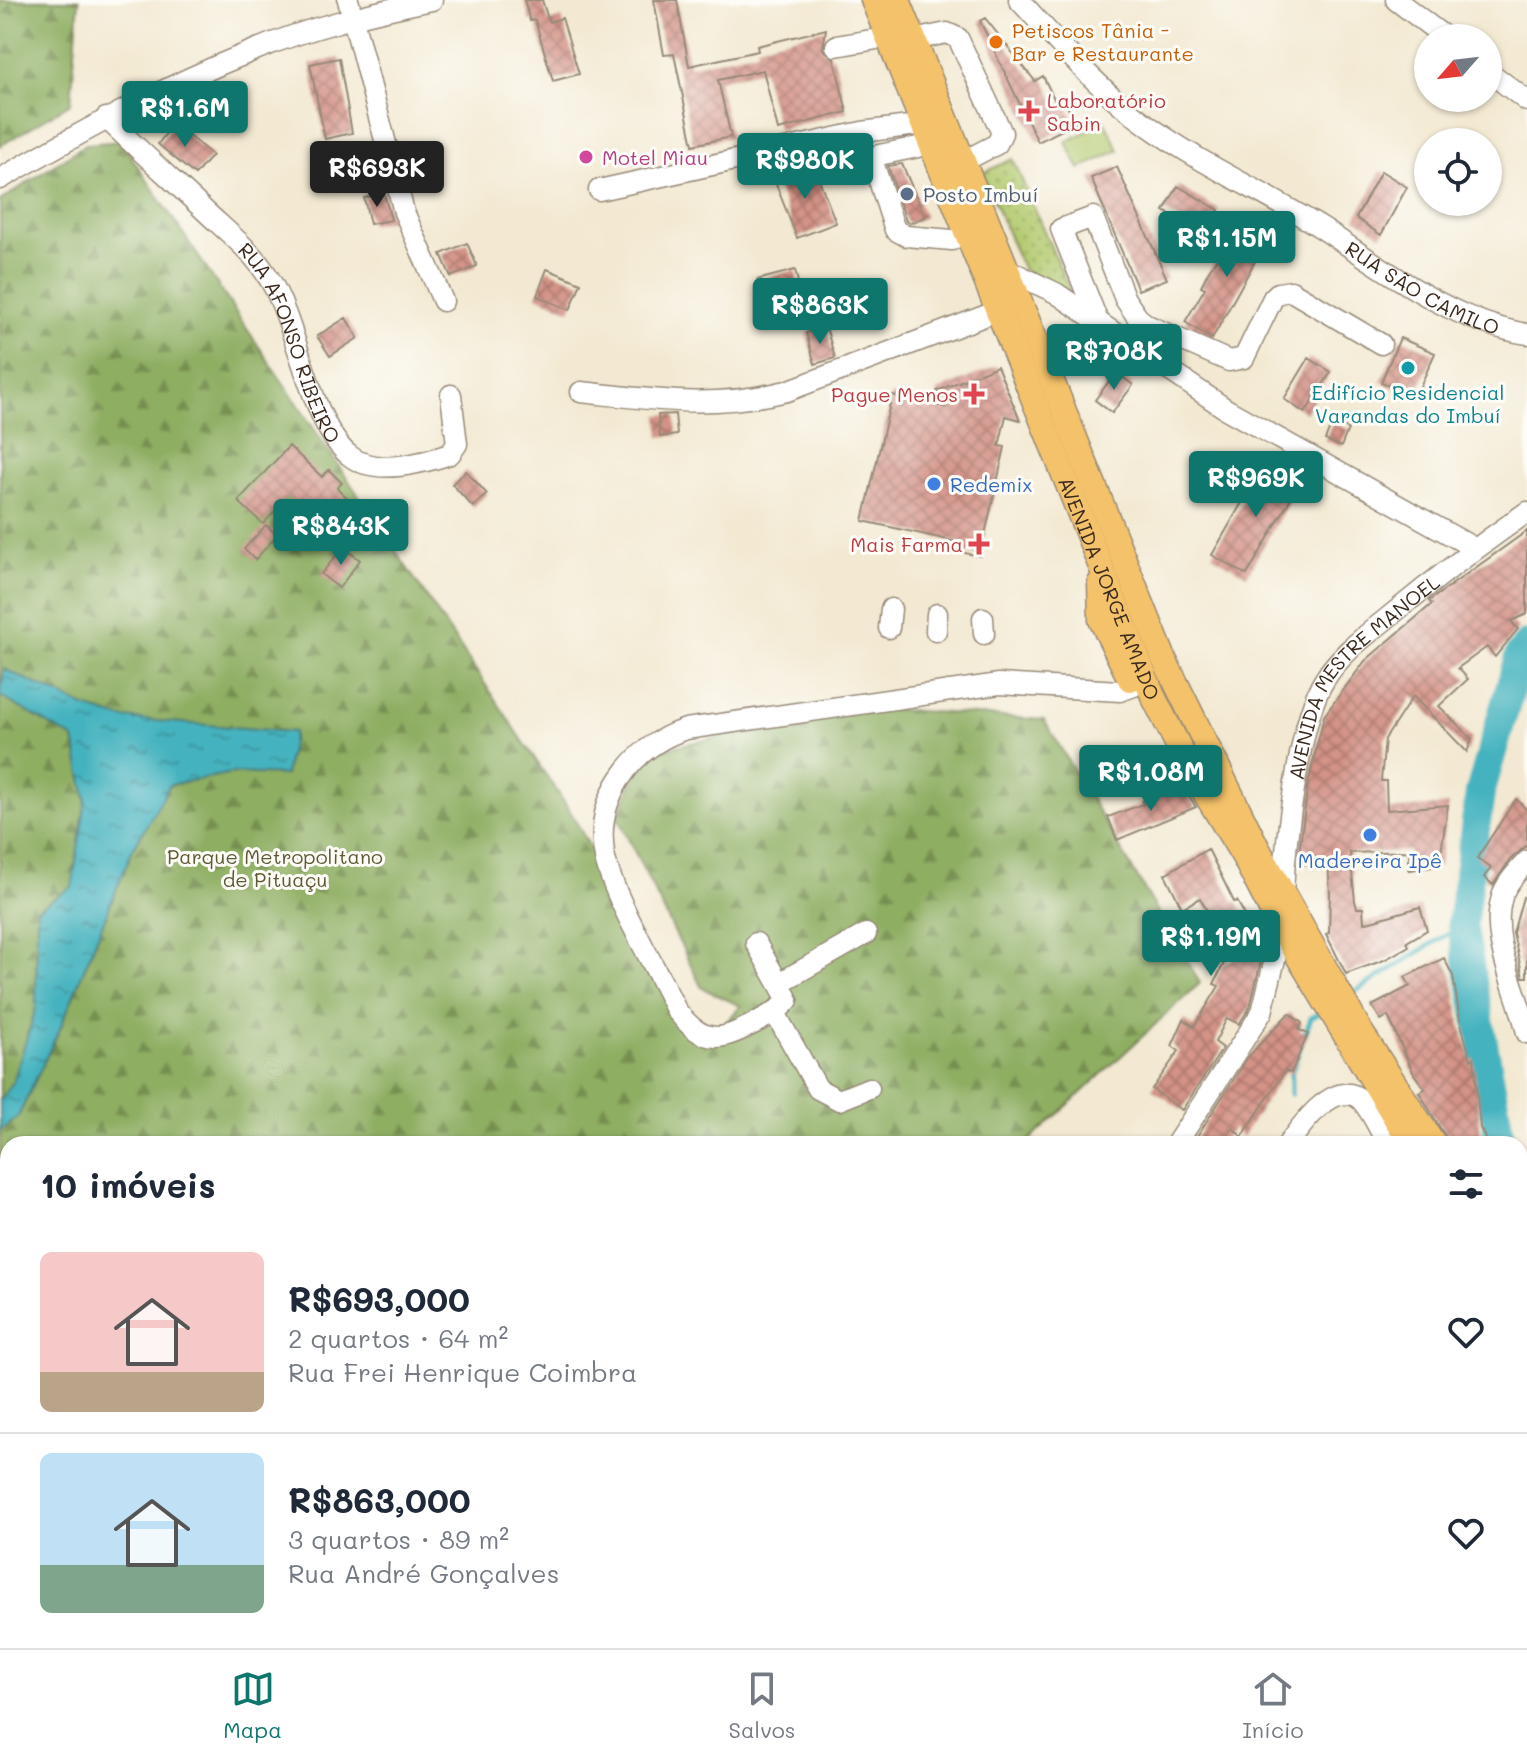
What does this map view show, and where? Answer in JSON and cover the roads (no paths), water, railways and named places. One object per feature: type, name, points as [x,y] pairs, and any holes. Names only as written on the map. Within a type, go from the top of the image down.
[{"type":"main road","points":[[887,3],[877,39],[918,133],[952,240],[979,262]]},
{"type":"main road","name":"AVENIDA JORGE AMADO","points":[[887,3],[913,40],[1159,647],[1251,853],[1278,923],[1314,967]]},
{"type":"main road","name":"AVENIDA JORGE AMADO","points":[[887,3],[918,133],[1000,310],[1101,572],[1162,715],[1188,765],[1283,893],[1314,967],[1407,1136]]},
{"type":"main road","points":[[1101,572],[1101,620],[1127,688],[1152,714],[1162,715],[1186,703]]},
{"type":"main road","name":"AVENIDA JORGE AMADO","points":[[1355,1038],[1428,1136]]},
{"type":"street","points":[[0,179],[106,118],[350,9],[432,0]]},
{"type":"street","name":"RUA SÃO CAMILO","points":[[1019,0],[1107,93],[1184,151],[1310,222],[1418,290],[1497,329],[1527,334]]},
{"type":"street","points":[[1396,0],[1428,24]]},
{"type":"street","points":[[350,9],[404,212],[443,301]]},
{"type":"street","points":[[913,40],[947,33],[958,38],[1002,133],[997,144],[962,162]]},
{"type":"street","points":[[836,46],[877,39]]},
{"type":"street","points":[[1502,82],[1527,101]]},
{"type":"street","name":"RUA AFONSO RIBEIRO","points":[[106,118],[253,256],[281,301],[327,425],[339,446],[352,458],[365,465],[394,466],[450,454],[457,444],[451,395]]},
{"type":"street","points":[[599,190],[862,132],[918,133]]},
{"type":"street","points":[[918,133],[879,155],[873,162],[891,223],[906,236],[952,240]]},
{"type":"street","points":[[1099,324],[1061,229],[1093,217],[1132,310],[1147,325],[1229,361],[1239,361],[1244,358],[1273,298],[1278,293],[1291,291],[1381,344]]},
{"type":"street","points":[[1006,269],[1056,293],[1226,409],[1474,548]]},
{"type":"street","points":[[581,392],[684,403],[752,399],[787,391],[1000,310]]},
{"type":"street","name":"AVENIDA MESTRE MANOEL","points":[[1283,893],[1284,857],[1302,750],[1320,687],[1344,656],[1474,548],[1527,512]]},
{"type":"street","points":[[756,943],[781,982],[788,1000],[775,1013],[718,1037],[693,1030],[676,1010],[606,860],[604,825],[609,799],[623,773],[651,745],[686,729],[999,684],[1127,688]]},
{"type":"street","points":[[1527,861],[1502,895],[1499,920],[1503,950],[1527,1033]]},
{"type":"street","points":[[1181,1136],[1262,1012],[1275,959],[1278,923]]},
{"type":"street","points":[[781,982],[866,934]]},
{"type":"street","points":[[775,1013],[818,1089],[839,1100],[869,1088]]},
{"type":"street","points":[[1294,1136],[1315,1110],[1342,1095],[1353,1095],[1361,1101],[1382,1136]]},
{"type":"water","points":[[4,669],[85,707],[121,718],[294,732],[285,775],[232,773],[170,785],[132,851],[62,1024],[18,1117],[0,1131],[0,1101],[13,1082],[36,1008],[37,909],[72,887],[86,799],[74,739],[0,696]]},
{"type":"waterway","points":[[1500,1136],[1462,925],[1480,793],[1520,654],[1527,645]]},
{"type":"waterway","points":[[1350,995],[1462,925]]},
{"type":"waterway","points":[[1291,1094],[1291,1073],[1311,1018],[1324,1010]]},
{"type":"place","name":"Petiscos Tânia - Bar e Restaurante","points":[[996,42]]},
{"type":"place","name":"Laboratório Sabin","points":[[1029,111]]},
{"type":"place","name":"Motel Miau","points":[[586,157]]},
{"type":"place","name":"Posto Imbuí","points":[[907,194]]},
{"type":"place","name":"Edifício Residencial Varandas do Imbuí","points":[[1408,368]]},
{"type":"place","name":"Pague Menos","points":[[974,394]]},
{"type":"place","name":"Redemix","points":[[934,484]]},
{"type":"place","name":"Mais Farma","points":[[979,544]]},
{"type":"place","name":"Madereira Ipê","points":[[1370,835]]},
{"type":"park label","name":"Parque Metropolitano de Pituaçu","points":[[275,868]]}]
